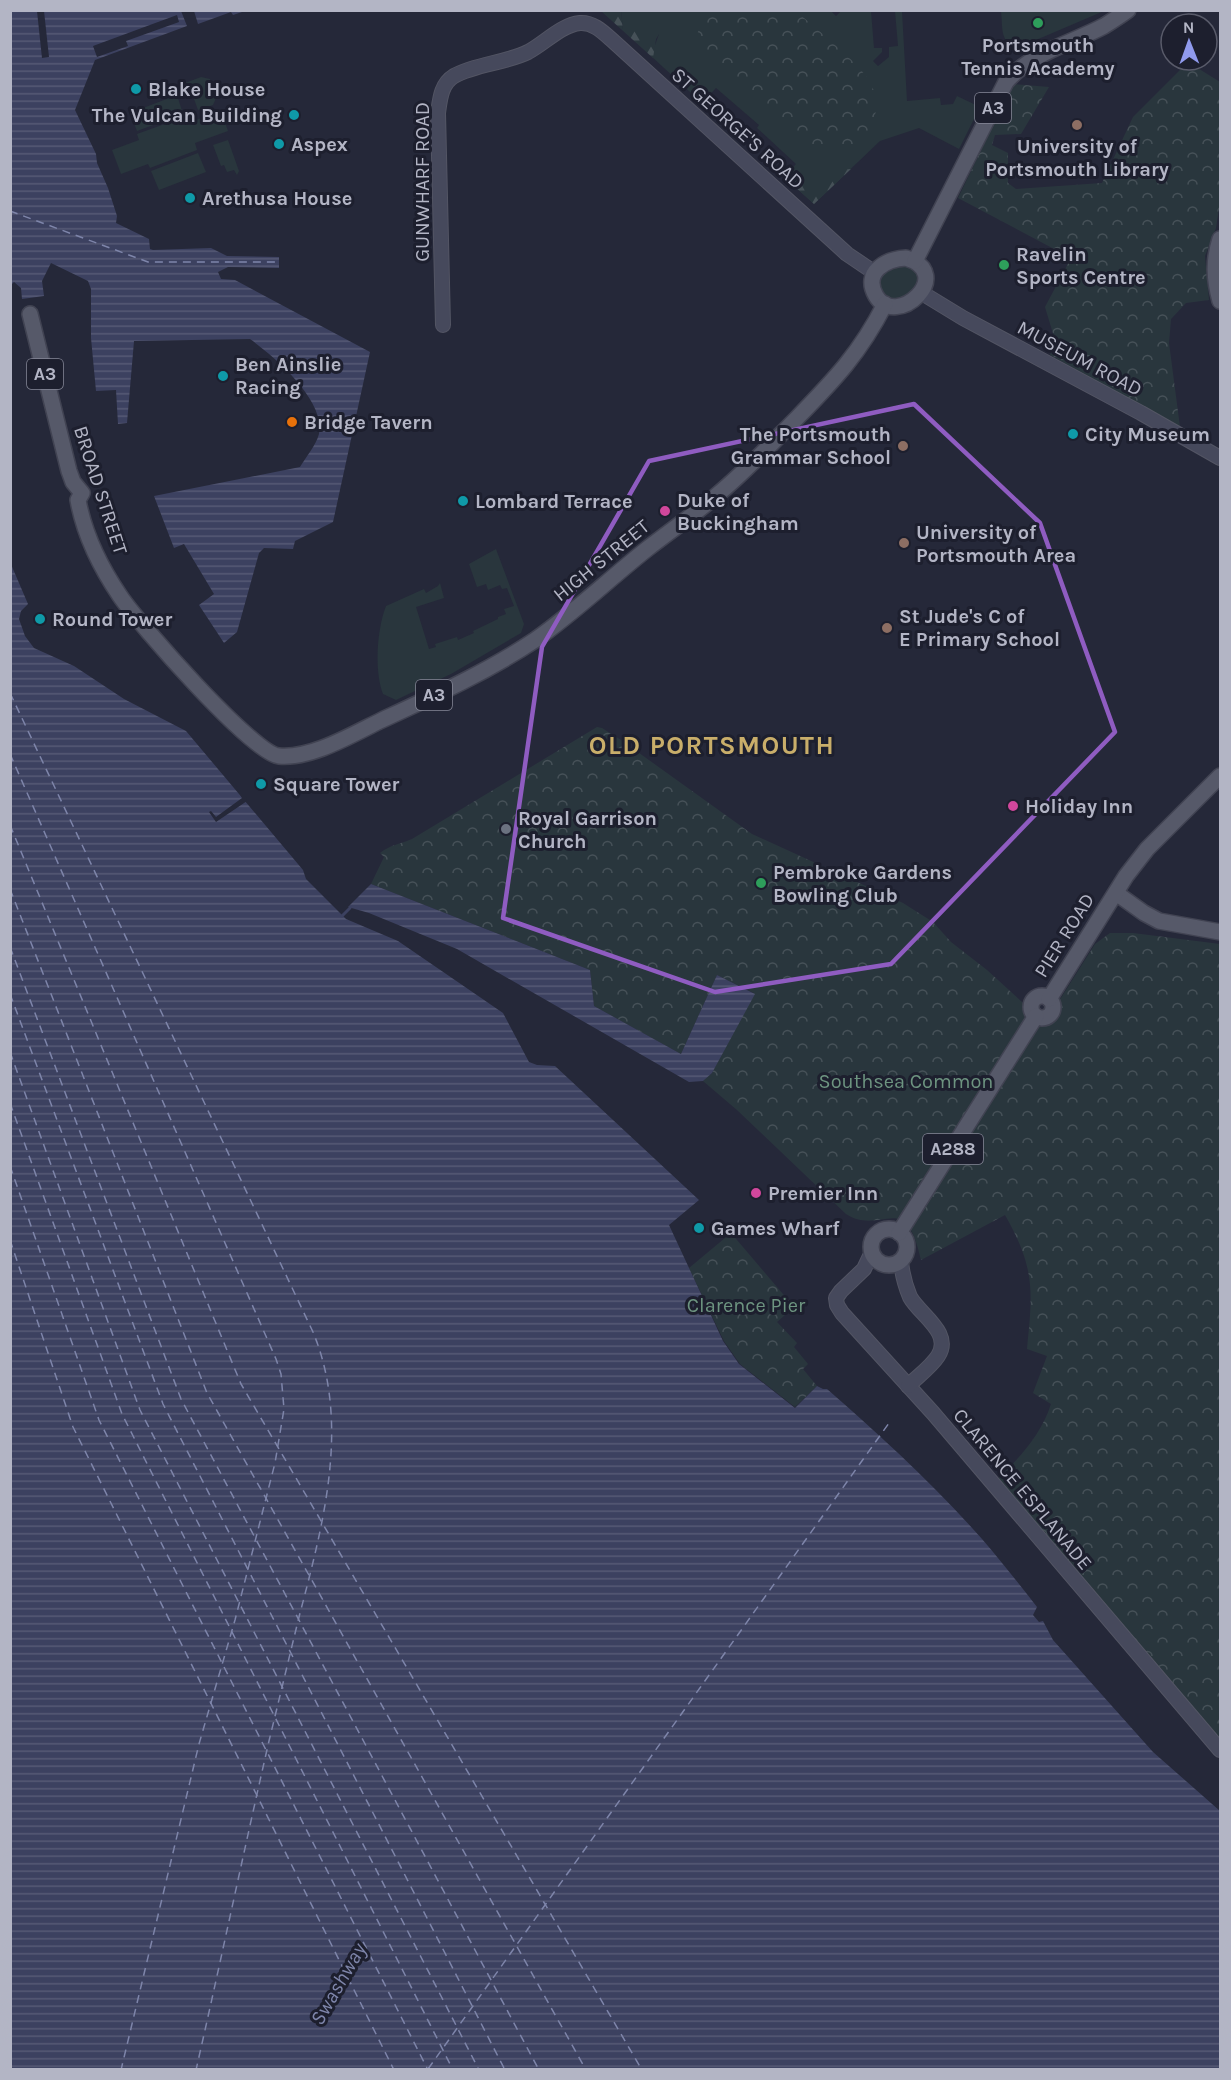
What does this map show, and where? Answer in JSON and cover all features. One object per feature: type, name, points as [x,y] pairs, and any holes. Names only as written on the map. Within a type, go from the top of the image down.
[{"type":"main road","name":"A3","points":[[915,261],[1006,82],[1017,70],[1036,56],[1103,26],[1128,10]]},
{"type":"main road","points":[[1220,241],[1215,264],[1215,281],[1221,301]]},
{"type":"main road","points":[[906,258],[915,261],[924,273],[926,281],[922,293],[913,301],[892,306],[879,299],[873,288],[875,273],[884,263],[906,258]]},
{"type":"main road","name":"HIGH STREET","points":[[276,756],[312,752],[349,736],[478,674],[539,637],[718,494],[756,460],[840,374],[870,332],[885,304]]},
{"type":"main road","name":"BROAD STREET","points":[[30,314],[71,478],[82,493],[78,500],[93,548],[120,596],[148,632],[190,679],[248,736],[268,753],[276,756]]},
{"type":"main road","name":"A288","points":[[1116,893],[1147,849],[1221,776]]},
{"type":"main road","points":[[1116,893],[1159,921],[1221,932]]},
{"type":"main road","name":"PIER ROAD","points":[[900,1233],[1036,1016],[1044,1018],[1051,1014],[1053,1006],[1049,999],[1116,893]]},
{"type":"main road","points":[[889,1230],[900,1233],[907,1246],[901,1261],[896,1264],[884,1264],[875,1258],[872,1252],[872,1242],[879,1233],[889,1230]]},
{"type":"street","name":"ST GEORGE'S ROAD","points":[[582,17],[612,40],[847,254],[875,273]]},
{"type":"street","name":"GUNWHARF ROAD","points":[[443,325],[438,112],[444,86],[454,76],[519,56],[582,17]]},
{"type":"street","name":"MUSEUM ROAD","points":[[922,293],[963,318],[1141,412],[1221,458]]},
{"type":"street","name":"CLARENCE ESPLANADE","points":[[872,1252],[864,1269],[836,1298],[837,1305],[1221,1750]]},
{"type":"street","points":[[901,1261],[904,1282],[911,1299],[938,1331],[941,1340],[938,1357],[908,1386]]},
{"type":"highlighted area","points":[[914,404],[1040,523],[1115,732],[891,964],[715,992],[503,918],[542,647],[649,461]]},
{"type":"green space","points":[[707,10],[796,11],[848,57],[871,84],[876,100],[875,116],[869,129],[859,140],[847,147],[832,150],[816,149],[801,142],[704,56],[697,36]]},
{"type":"green space","points":[[830,10],[836,16],[841,11],[871,11],[874,48],[882,48],[882,52],[873,61],[878,66],[889,57],[889,47],[898,46],[895,11],[902,11],[907,101],[940,98],[941,105],[953,104],[957,96],[980,107],[959,149],[919,128],[880,141],[814,204],[784,177],[796,164],[757,128],[759,125],[716,88],[702,103],[651,56],[659,34],[623,30],[621,11]]},
{"type":"green space","name":"Portsmouth Tennis Academy","points":[[1001,10],[1104,11],[1022,46],[1006,40],[1002,30]]},
{"type":"green space","points":[[601,11],[621,11],[623,30],[664,26],[656,39],[653,58]]},
{"type":"green space","points":[[1178,72],[1204,72],[1220,82],[1220,202],[1216,228],[1205,256],[1209,300],[1186,303],[1171,319],[1169,343],[1180,427],[1050,355],[1055,340],[1045,307],[1071,258],[958,198],[1013,84],[1049,87],[1021,134],[995,135],[992,145],[1008,153],[1008,183],[1016,189],[1102,183],[1133,117]]},
{"type":"green space","points":[[201,77],[210,79],[216,98],[213,105],[198,110],[190,88],[187,88],[185,83]]},
{"type":"green space","points":[[177,95],[183,114],[137,131],[130,113]]},
{"type":"green space","points":[[221,111],[228,131],[195,143],[197,150],[150,168],[148,164],[121,174],[112,150],[139,140],[137,134],[184,117],[187,123]]},
{"type":"green space","points":[[228,140],[239,171],[237,175],[234,170],[227,172],[224,165],[221,166],[213,145]]},
{"type":"green space","points":[[198,153],[206,172],[159,190],[151,171]]},
{"type":"green space","points":[[791,169],[803,177],[817,180],[825,178],[836,170],[851,169],[814,204],[784,177]]},
{"type":"green space","points":[[903,265],[914,268],[922,282],[912,298],[891,300],[881,291],[880,283],[884,273]]},
{"type":"green space","points":[[496,549],[524,624],[521,633],[451,674],[396,700],[383,694],[378,674],[378,650],[380,626],[386,606],[424,589],[426,593],[440,583],[444,598],[416,607],[429,649],[436,647],[435,644],[457,637],[458,640],[474,633],[473,631],[506,614],[504,609],[514,606],[507,588],[502,589],[500,585],[488,590],[486,584],[477,587],[469,564]]},
{"type":"green space","name":"Southsea Common","points":[[597,727],[621,740],[752,834],[903,903],[933,922],[951,942],[987,970],[1045,1023],[1095,944],[1110,933],[1133,933],[1220,944],[1220,1743],[998,1479],[1036,1436],[1051,1404],[1033,1393],[1047,1356],[1027,1349],[1030,1280],[1022,1250],[1005,1215],[921,1260],[915,1238],[908,1225],[900,1219],[859,1220],[846,1214],[737,1110],[703,1081],[712,1073],[754,993],[717,975],[681,1054],[594,1006],[590,970],[371,884],[384,857],[380,853],[384,850],[412,839]]},
{"type":"green space","name":"Clarence Pier","points":[[731,1233],[794,1307],[777,1322],[797,1343],[794,1347],[808,1364],[803,1369],[817,1386],[795,1407],[740,1364],[724,1341],[689,1268]]},
{"type":"water","points":[[194,10],[245,11],[233,15],[231,12],[198,24]]},
{"type":"water","points":[[10,11],[181,11],[187,26],[95,60],[75,110],[96,154],[97,163],[117,216],[116,223],[149,239],[150,249],[153,250],[211,248],[227,256],[279,257],[279,268],[228,267],[218,272],[221,279],[235,280],[370,352],[333,522],[295,541],[293,549],[264,548],[259,553],[237,632],[224,643],[199,605],[214,594],[184,544],[174,548],[154,496],[300,467],[319,434],[319,421],[315,408],[307,394],[285,368],[250,339],[134,341],[127,423],[118,424],[116,390],[96,391],[91,338],[91,289],[88,281],[51,263],[42,281],[44,296],[22,299],[21,288],[14,282],[10,283]]},
{"type":"water","name":"Swashway","points":[[10,562],[28,604],[21,611],[19,619],[25,636],[34,648],[74,666],[124,699],[186,731],[303,870],[306,879],[346,919],[398,941],[503,1013],[529,1062],[555,1066],[699,1200],[669,1225],[723,1341],[739,1364],[795,1408],[817,1386],[827,1389],[887,1443],[945,1499],[982,1539],[1037,1607],[1033,1615],[1039,1622],[1043,1621],[1053,1640],[1153,1752],[1220,1811],[1220,2069],[11,2069]]},
{"type":"water","points":[[371,884],[590,970],[594,1006],[681,1054],[717,975],[755,994],[712,1073],[703,1081],[689,1082],[457,949],[369,913],[348,907]]},
{"type":"pier","points":[[37,11],[44,11],[49,57],[42,58]]},
{"type":"pier","points":[[177,15],[179,22],[126,41],[128,46],[97,57],[93,46]]},
{"type":"pier","points":[[235,784],[247,801],[216,822],[209,812],[211,811],[216,817],[242,798]]},
{"type":"waterway","points":[[342,916],[350,908]]},
{"type":"ferry route","points":[[10,211],[148,262],[279,262]]},
{"type":"ferry route","points":[[10,693],[313,1332],[324,1367],[330,1402],[332,1438],[329,1474],[317,1547],[269,1741],[196,2070]]},
{"type":"ferry route","points":[[10,754],[276,1359],[281,1374],[284,1409],[275,1463],[235,1620],[199,1744],[121,2070]]},
{"type":"ferry route","points":[[10,825],[241,1384],[642,2070]]},
{"type":"ferry route","points":[[10,889],[207,1393],[586,2070]]},
{"type":"ferry route","points":[[10,947],[181,1399],[539,2070]]},
{"type":"ferry route","points":[[10,994],[163,1404],[505,2070]]},
{"type":"ferry route","points":[[10,1052],[140,1410],[479,2070]]},
{"type":"ferry route","points":[[10,1103],[122,1414],[453,2070]]},
{"type":"ferry route","points":[[10,1166],[99,1420],[428,2070]]},
{"type":"ferry route","points":[[10,1240],[73,1427],[394,2070]]},
{"type":"ferry route","points":[[428,2069],[889,1423]]},
{"type":"place","name":"Portsmouth Tennis Academy","points":[[1038,23]]},
{"type":"place","name":"Blake House","points":[[136,89]]},
{"type":"place","name":"The Vulcan Building","points":[[294,115]]},
{"type":"place","name":"University of Portsmouth Library","points":[[1077,125]]},
{"type":"place","name":"Aspex","points":[[279,144]]},
{"type":"place","name":"Arethusa House","points":[[190,198]]},
{"type":"place","name":"Ravelin Sports Centre","points":[[1004,265]]},
{"type":"place","name":"Ben Ainslie Racing","points":[[223,376]]},
{"type":"place","name":"Bridge Tavern","points":[[292,422]]},
{"type":"place","name":"City Museum","points":[[1073,434]]},
{"type":"place","name":"The Portsmouth Grammar School","points":[[903,446]]},
{"type":"place","name":"Lombard Terrace","points":[[463,501]]},
{"type":"place","name":"Duke of Buckingham","points":[[665,511]]},
{"type":"place","name":"University of Portsmouth Area","points":[[904,543]]},
{"type":"place","name":"Round Tower","points":[[40,619]]},
{"type":"place","name":"St Jude's C of E Primary School","points":[[887,628]]},
{"type":"place","name":"Square Tower","points":[[261,784]]},
{"type":"place","name":"Holiday Inn","points":[[1013,806]]},
{"type":"place","name":"Royal Garrison Church","points":[[506,829]]},
{"type":"place","name":"Pembroke Gardens Bowling Club","points":[[761,883]]},
{"type":"place","name":"Premier Inn","points":[[756,1193]]},
{"type":"place","name":"Games Wharf","points":[[699,1228]]},
{"type":"district","name":"OLD PORTSMOUTH","points":[[712,745]]}]
